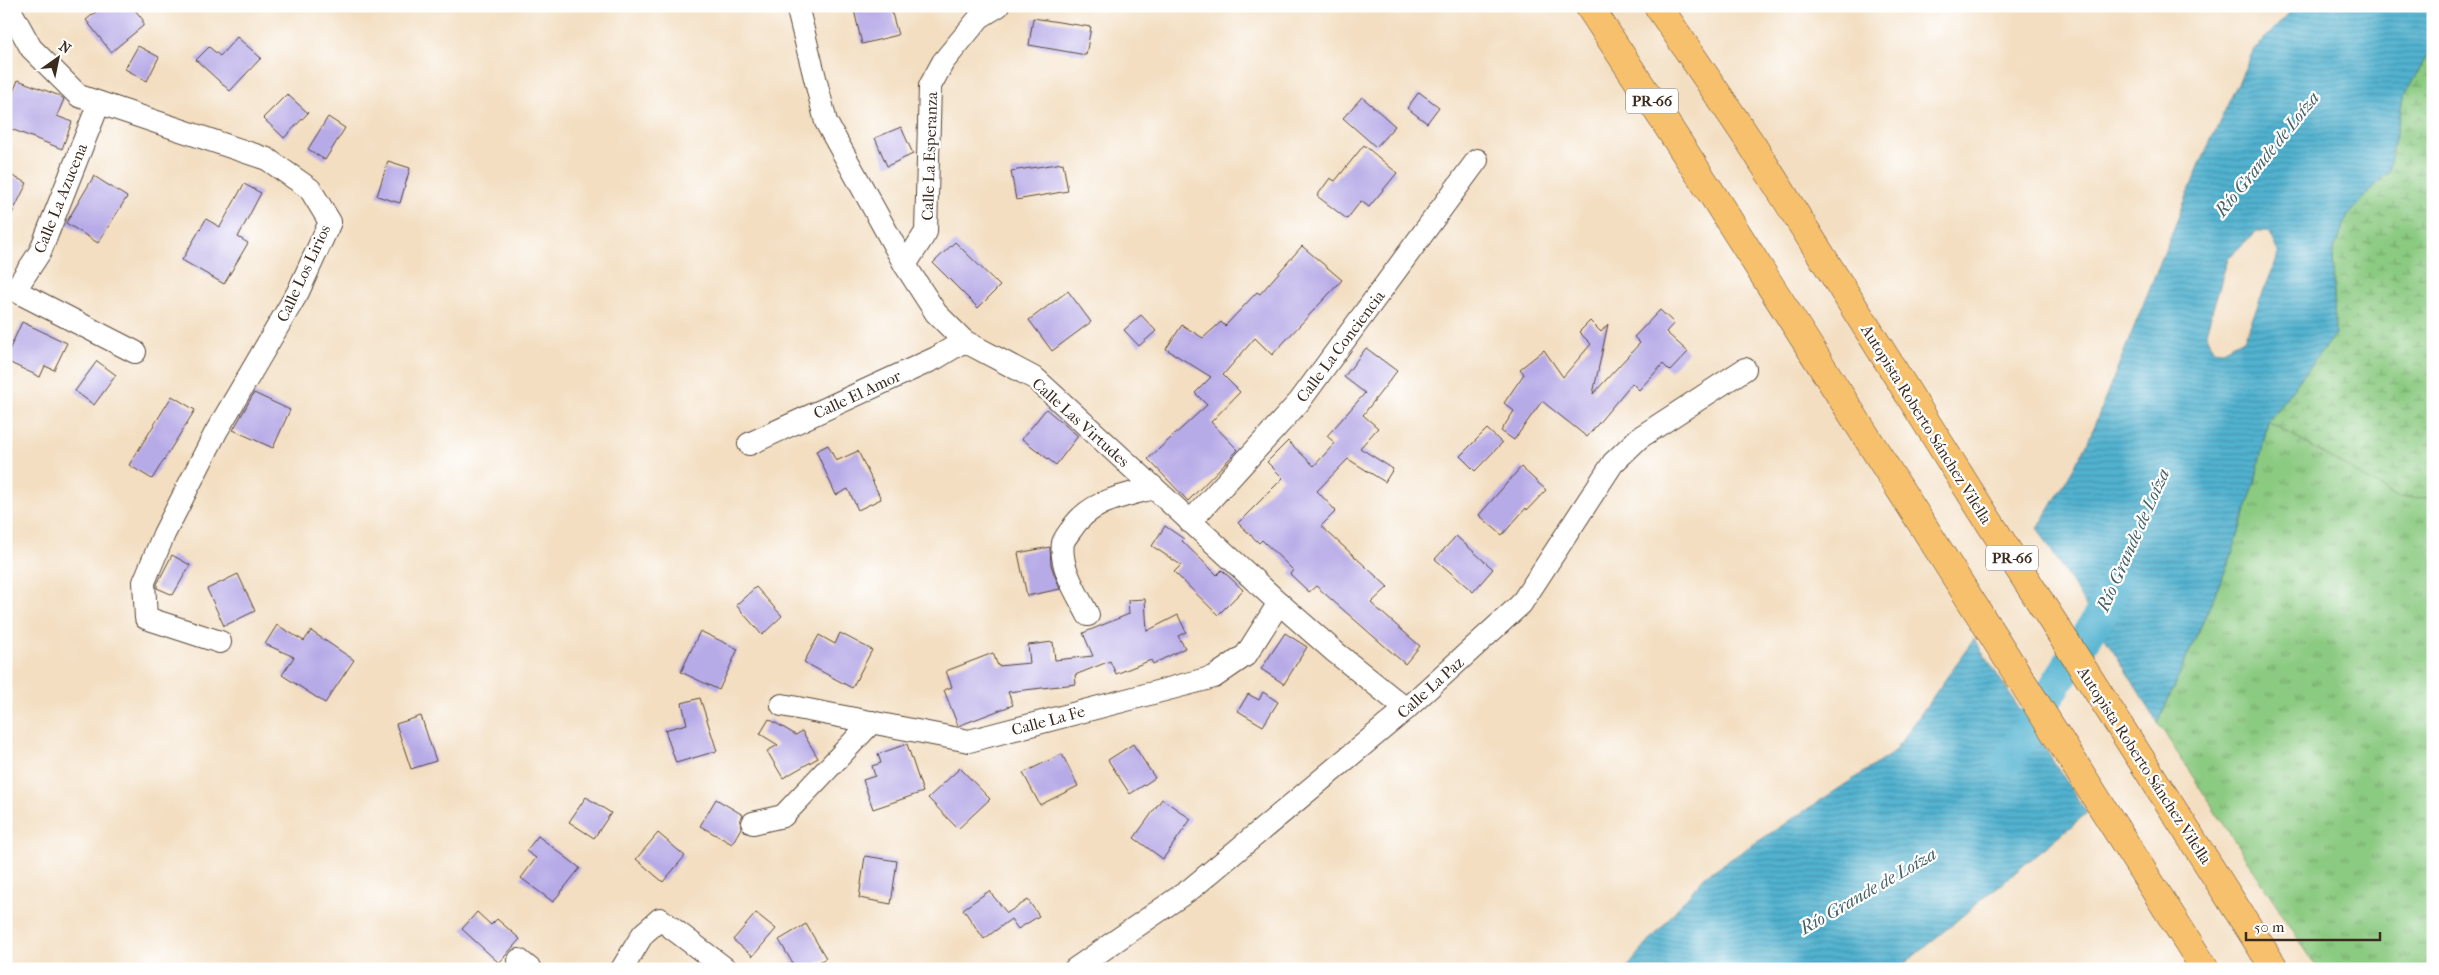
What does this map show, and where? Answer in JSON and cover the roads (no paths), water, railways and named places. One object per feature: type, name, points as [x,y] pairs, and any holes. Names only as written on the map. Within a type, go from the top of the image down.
[{"type":"highway","name":"PR-66","points":[[1589,6],[1714,196],[2205,969]]},
{"type":"highway","name":"Autopista Roberto Sánchez Vilella","points":[[1658,6],[1752,145],[1977,503],[2275,969]]},
{"type":"street","name":"Calle Los Lirios","points":[[8,6],[31,48],[79,96],[267,160],[310,189],[330,222],[298,292],[216,432],[164,534],[144,582],[146,618],[220,642]]},
{"type":"street","name":"Calle Las Virtudes","points":[[797,6],[826,122],[905,265],[936,314],[964,341],[1036,379],[1278,603],[1406,709]]},
{"type":"street","name":"Calle La Esperanza","points":[[905,265],[926,232],[930,86],[943,62],[980,17],[998,6]]},
{"type":"street","name":"Calle La Azucena","points":[[10,288],[40,252],[99,103]]},
{"type":"street","name":"Calle La Conciencia","points":[[1190,522],[1299,402],[1477,160]]},
{"type":"street","points":[[10,288],[135,352]]},
{"type":"street","name":"Calle El Amor","points":[[749,444],[936,358],[964,341]]},
{"type":"street","name":"Calle La Paz","points":[[1075,969],[1192,888],[1406,709],[1521,604],[1613,463],[1639,438],[1745,369]]},
{"type":"street","points":[[1088,615],[1071,581],[1064,557],[1063,542],[1074,525],[1091,508],[1126,495],[1154,488]]},
{"type":"street","name":"Calle La Fe","points":[[782,705],[970,741],[1214,677],[1246,655],[1278,603]]},
{"type":"street","points":[[753,822],[783,816],[872,722]]},
{"type":"street","points":[[622,969],[643,934],[660,919],[726,969]]},
{"type":"water","points":[[2296,6],[2433,6],[2433,45],[2403,99],[2388,172],[2347,217],[2333,253],[2335,334],[2268,421],[2255,482],[2230,560],[2158,723],[2038,529],[2086,446],[2201,161],[2253,51]],"holes":[[[2257,231],[2268,231],[2279,254],[2244,339],[2222,350],[2213,349],[2206,332],[2228,258]]]},
{"type":"water","points":[[1974,639],[2087,813],[1898,969],[1626,969],[1705,876],[1893,753]]},
{"type":"waterway","name":"Río Grande de Loíza","points":[[2007,762],[2105,607],[2116,582]]}]
